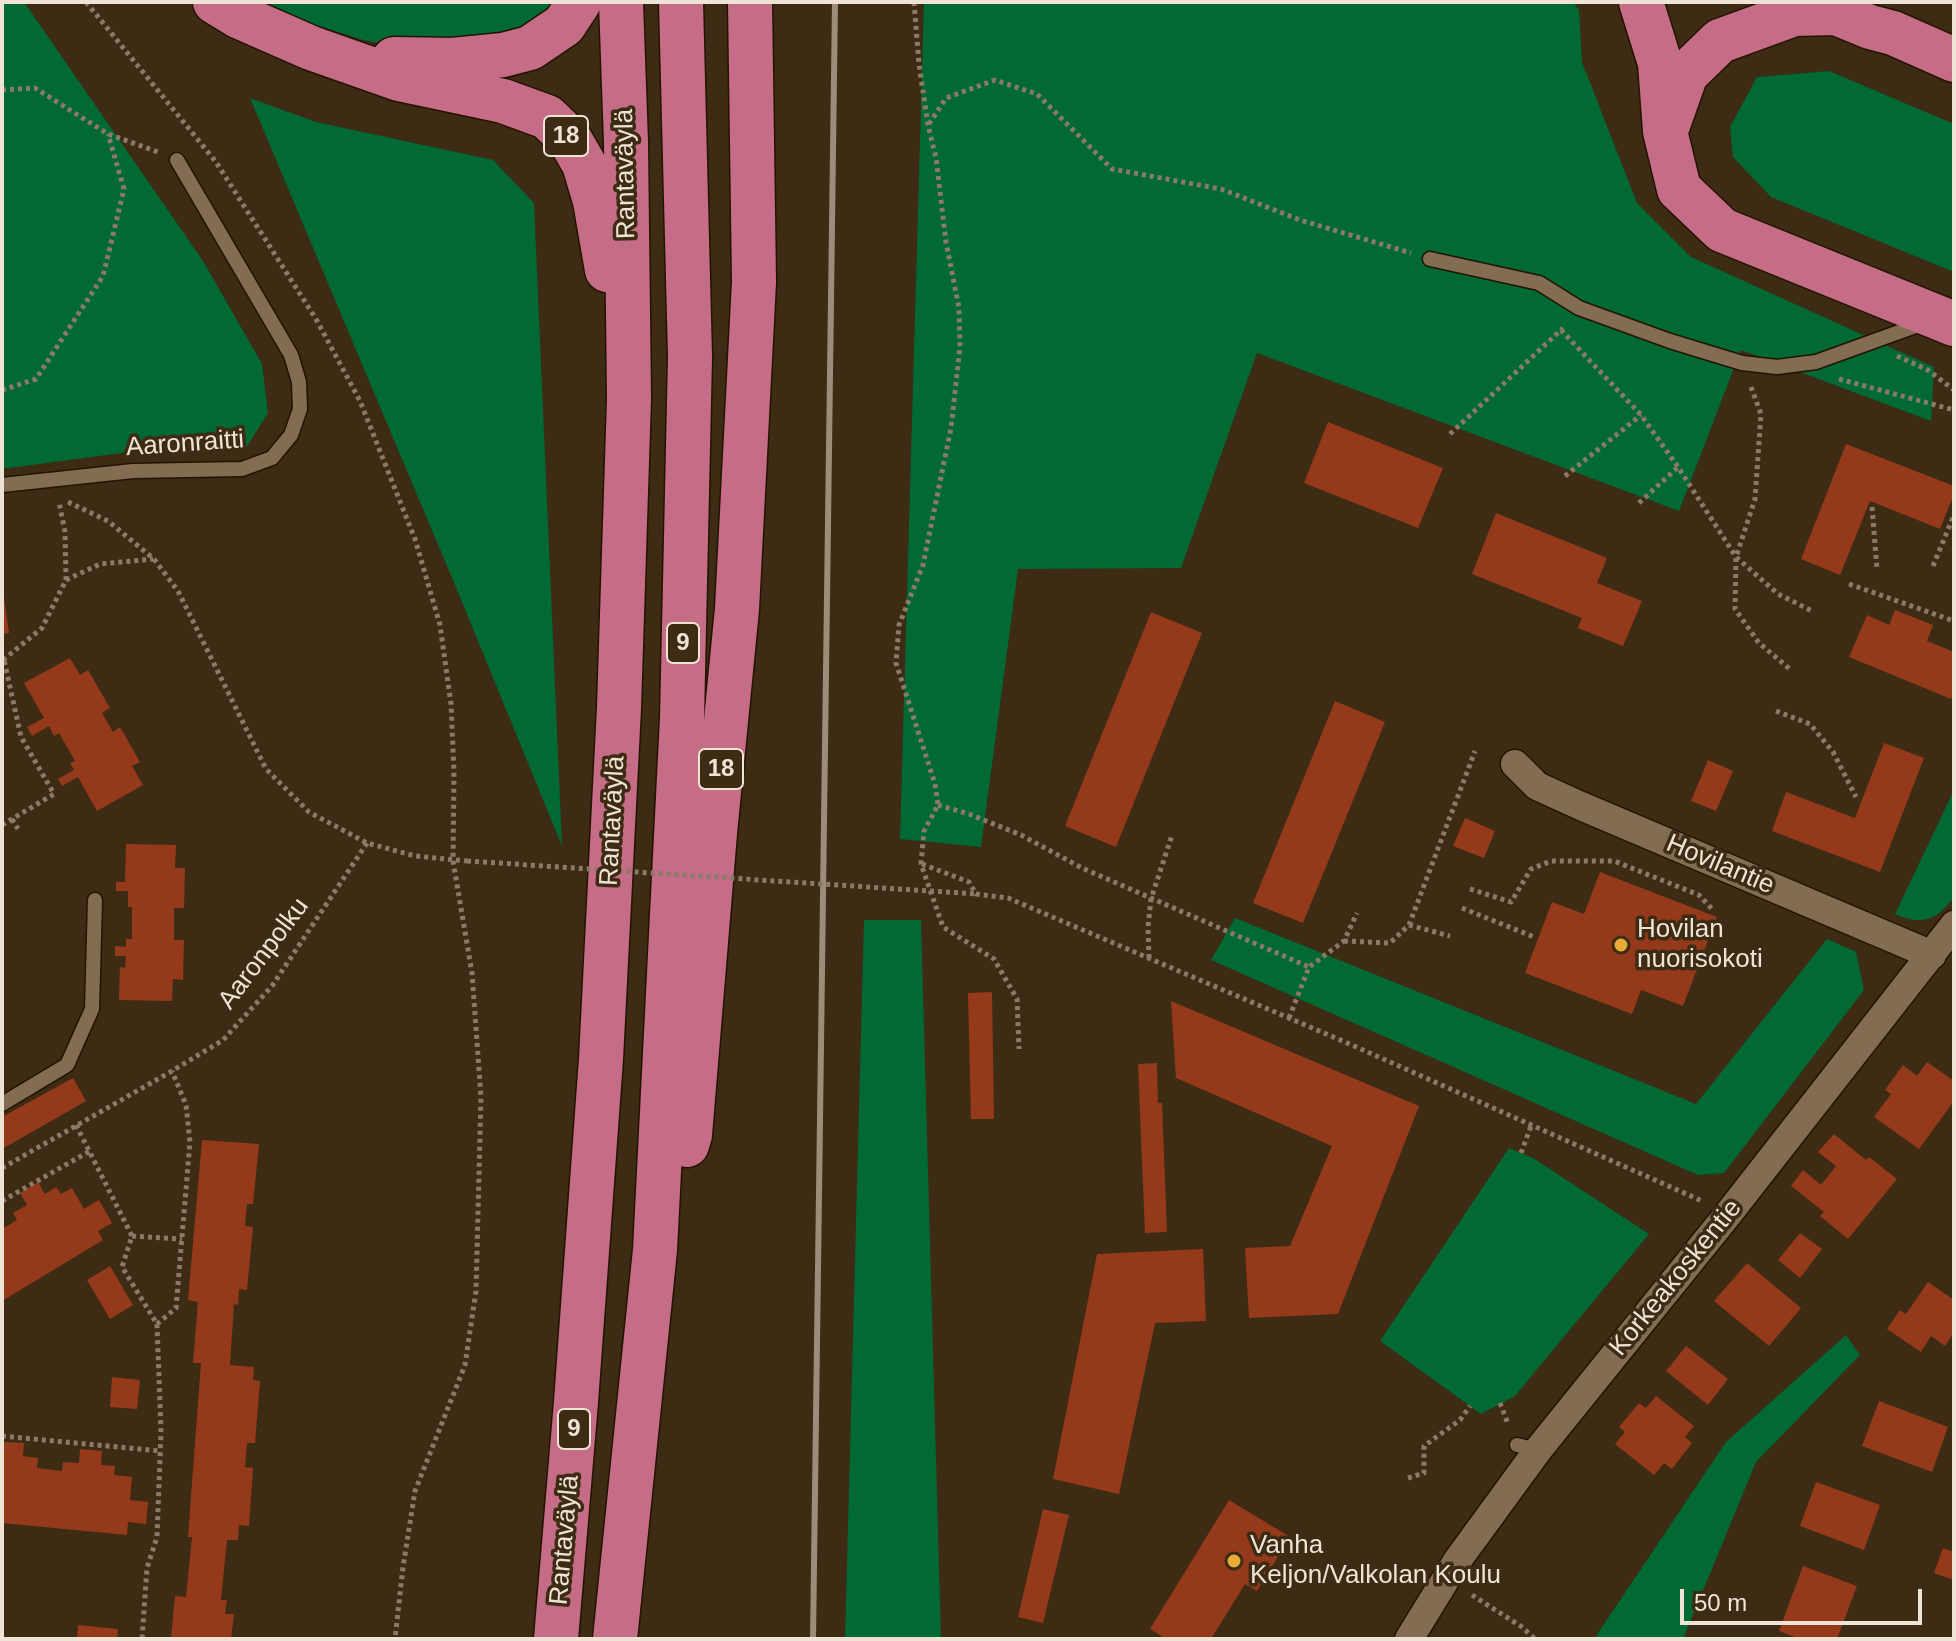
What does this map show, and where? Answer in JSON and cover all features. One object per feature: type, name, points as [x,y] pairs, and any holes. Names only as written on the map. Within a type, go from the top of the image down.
[{"type":"highway","name":"18","points":[[215,2],[238,16],[311,48],[399,79],[503,101],[547,117],[569,138],[584,164],[595,201],[629,399]]},
{"type":"highway","points":[[311,48],[387,59],[453,60],[503,55],[530,48],[564,25],[579,2]]},
{"type":"highway","name":"Rantaväylä","points":[[556,1639],[601,1059],[619,708],[629,399],[621,2]]},
{"type":"highway","name":"18","points":[[655,1250],[690,1135],[737,609],[754,282],[750,2]]},
{"type":"highway","points":[[1641,2],[1660,63],[1665,131],[1679,189],[1722,230],[1947,321]]},
{"type":"highway","points":[[1665,131],[1686,74],[1720,41],[1794,14],[1833,6],[1870,27],[1893,33],[1954,60]]},
{"type":"highway","name":"9","points":[[615,1639],[655,1250],[682,718],[690,357],[682,19]]},
{"type":"street","name":"Hovilantie","points":[[1515,764],[1537,786],[1932,955]]},
{"type":"street","name":"Korkeakoskentie","points":[[1409,1639],[1528,1448],[1729,1213],[1954,925]]},
{"type":"lane","name":"Aaronraitti","points":[[2,485],[133,471],[242,469],[272,458],[291,435],[300,409],[299,382],[291,355],[177,160]]},
{"type":"lane","points":[[1430,259],[1539,283],[1579,308],[1742,363],[1777,367],[1816,362],[1947,321]]},
{"type":"lane","points":[[2,1104],[67,1065],[92,1009],[95,900]]},
{"type":"path","points":[[86,2],[216,162],[316,319],[360,401],[415,539],[440,625],[451,704],[453,861],[472,973],[481,1097],[476,1291],[465,1365],[415,1491],[395,1639]]},
{"type":"path","points":[[914,2],[919,64],[959,308],[960,347],[951,428],[927,550],[899,625],[896,663],[935,784],[938,805],[924,831],[921,864],[943,927],[994,959],[1017,999],[1019,1049]]},
{"type":"path","points":[[928,125],[946,98],[995,80],[1037,94],[1112,169],[1221,189],[1300,220],[1430,259]]},
{"type":"path","points":[[2,90],[35,88],[108,134],[177,160]]},
{"type":"path","points":[[2,390],[36,379],[103,276],[124,189],[108,134]]},
{"type":"path","points":[[1450,434],[1561,330],[1579,308]]},
{"type":"path","points":[[1561,330],[1641,415],[1736,557],[1778,594],[1812,611]]},
{"type":"path","points":[[1867,344],[1928,370],[1954,390]]},
{"type":"path","points":[[1816,362],[1830,376],[1954,410]]},
{"type":"path","points":[[1742,363],[1761,414],[1755,499],[1736,557],[1735,609],[1759,643],[1791,670]]},
{"type":"path","points":[[1565,476],[1641,415]]},
{"type":"path","points":[[1639,503],[1678,467]]},
{"type":"path","points":[[2,825],[54,794],[21,737],[3,660],[42,628],[66,580],[65,532],[58,497],[108,521],[154,559],[178,591],[266,769],[309,812],[367,843],[415,856],[453,861],[1008,898],[1289,1018],[1729,1213]]},
{"type":"path","points":[[1872,507],[1877,569]]},
{"type":"path","points":[[1933,566],[1954,515]]},
{"type":"path","points":[[66,580],[100,564],[154,559]]},
{"type":"path","points":[[1849,584],[1954,621]]},
{"type":"path","points":[[1776,711],[1810,724],[1833,752],[1856,797]]},
{"type":"path","points":[[1344,941],[1390,943],[1409,925],[1475,751]]},
{"type":"path","points":[[938,805],[1021,835],[1082,868],[1309,967]]},
{"type":"path","points":[[12,819],[18,829]]},
{"type":"path","points":[[1149,958],[1151,899],[1172,835]]},
{"type":"path","name":"Aaronpolku","points":[[2,1168],[223,1040],[272,986],[367,843]]},
{"type":"path","points":[[1470,889],[1511,902],[1531,869],[1551,861],[1614,861],[1699,895],[1712,909]]},
{"type":"path","points":[[921,864],[969,882],[976,894]]},
{"type":"path","points":[[1462,908],[1534,937]]},
{"type":"path","points":[[1289,1018],[1309,967],[1344,941],[1357,913]]},
{"type":"path","points":[[1409,925],[1450,936]]},
{"type":"path","points":[[157,1324],[176,1308],[190,1142],[186,1105],[172,1071]]},
{"type":"path","points":[[76,1125],[132,1236],[122,1267],[157,1324],[160,1451],[157,1537],[147,1568],[142,1639]]},
{"type":"path","points":[[1521,1153],[1531,1126]]},
{"type":"path","points":[[2,1201],[90,1151]]},
{"type":"path","points":[[132,1236],[182,1239]]},
{"type":"path","points":[[1408,1478],[1424,1473],[1424,1446],[1460,1420],[1470,1406]]},
{"type":"path","points":[[2,1436],[160,1451]]},
{"type":"path","points":[[1446,1579],[1522,1627],[1535,1639]]},
{"type":"green space","points":[[2,2],[24,2],[203,261],[262,364],[268,413],[246,448],[136,451],[2,469]]},
{"type":"green space","points":[[265,2],[553,2],[514,31],[463,41],[402,44],[363,40],[310,23]]},
{"type":"green space","points":[[924,2],[1573,2],[1579,10],[1582,62],[1637,203],[1691,257],[1934,367],[1931,421],[1741,350],[1679,511],[1257,353],[1181,568],[1018,569],[981,847],[900,839]]},
{"type":"green space","points":[[1829,71],[1954,124],[1954,272],[1771,197],[1733,157],[1730,127],[1757,77]]},
{"type":"green space","points":[[250,98],[316,122],[493,160],[534,203],[562,846],[455,585]]},
{"type":"green space","points":[[1954,790],[1954,897],[1942,911],[1928,919],[1904,918],[1895,914]]},
{"type":"green space","points":[[1235,918],[1696,1104],[1827,939],[1856,952],[1864,990],[1724,1173],[1698,1175],[1211,960]]},
{"type":"green space","points":[[864,920],[921,920],[941,1639],[845,1639]]},
{"type":"green space","points":[[1509,1148],[1533,1158],[1649,1234],[1515,1396],[1481,1414],[1380,1341]]},
{"type":"green space","points":[[1846,1335],[1860,1355],[1756,1462],[1683,1639],[1594,1639],[1726,1442]]},
{"type":"building","points":[[1328,422],[1443,468],[1418,528],[1304,483]]},
{"type":"building","points":[[1846,444],[1954,486],[1954,494],[1940,529],[1870,501],[1840,575],[1801,559]]},
{"type":"building","points":[[1496,513],[1607,558],[1597,583],[1642,601],[1623,646],[1578,628],[1582,618],[1472,574]]},
{"type":"building","points":[[2,598],[9,633],[2,634]]},
{"type":"building","points":[[1895,610],[1933,625],[1927,641],[1954,652],[1954,691],[1951,699],[1849,657],[1867,615],[1889,625]]},
{"type":"building","points":[[1151,612],[1202,633],[1116,847],[1065,826]]},
{"type":"building","points":[[70,658],[80,675],[88,670],[110,708],[102,713],[113,732],[120,727],[140,762],[132,766],[143,785],[97,811],[78,777],[62,786],[58,779],[74,770],[70,763],[75,761],[59,733],[54,736],[49,726],[32,736],[27,727],[44,718],[24,683]]},
{"type":"building","points":[[1335,701],[1385,722],[1303,923],[1253,903]]},
{"type":"building","points":[[1884,743],[1924,758],[1880,872],[1772,831],[1786,792],[1855,818]]},
{"type":"building","points":[[1708,760],[1733,771],[1716,811],[1691,801]]},
{"type":"building","points":[[1465,818],[1495,831],[1484,858],[1453,846]]},
{"type":"building","points":[[126,844],[176,845],[175,868],[185,868],[184,908],[174,908],[174,940],[184,940],[183,980],[173,979],[172,1001],[119,1000],[120,967],[125,968],[126,956],[115,956],[115,946],[126,947],[126,939],[132,939],[132,907],[128,907],[128,891],[116,891],[116,882],[125,882]]},
{"type":"building","name":"Hovilan nuorisokoti","points":[[1600,872],[1717,917],[1683,1006],[1641,990],[1632,1014],[1525,973],[1552,902],[1584,914]]},
{"type":"building","points":[[992,992],[994,1119],[971,1119],[968,993]]},
{"type":"building","points":[[1171,1001],[1419,1106],[1338,1314],[1249,1318],[1245,1248],[1290,1246],[1332,1146],[1176,1078]]},
{"type":"building","points":[[1927,1062],[1954,1081],[1954,1101],[1919,1149],[1874,1117],[1891,1094],[1885,1090],[1903,1065],[1917,1076]]},
{"type":"building","points":[[1157,1063],[1158,1103],[1162,1103],[1167,1232],[1145,1233],[1138,1064]]},
{"type":"building","points":[[73,1078],[86,1101],[2,1149],[2,1117]]},
{"type":"building","points":[[1834,1134],[1866,1160],[1869,1157],[1897,1179],[1848,1239],[1820,1216],[1824,1212],[1791,1186],[1803,1170],[1821,1185],[1836,1166],[1818,1152]]},
{"type":"building","points":[[202,1140],[259,1144],[253,1204],[247,1204],[245,1226],[253,1227],[247,1290],[239,1289],[238,1305],[234,1304],[230,1365],[254,1367],[253,1380],[260,1381],[255,1443],[247,1443],[245,1467],[253,1468],[249,1526],[239,1525],[238,1540],[227,1540],[221,1600],[227,1600],[225,1614],[234,1614],[231,1639],[171,1639],[175,1596],[186,1597],[192,1537],[188,1537],[201,1363],[193,1363],[198,1302],[188,1300]]},
{"type":"building","points":[[38,1182],[45,1194],[56,1187],[61,1194],[72,1188],[84,1209],[99,1200],[112,1223],[98,1231],[103,1240],[2,1301],[2,1229],[17,1220],[13,1213],[27,1205],[20,1193]]},
{"type":"building","points":[[1800,1233],[1822,1249],[1800,1278],[1778,1260]]},
{"type":"building","points":[[1203,1249],[1206,1321],[1155,1323],[1119,1494],[1053,1479],[1097,1254]]},
{"type":"building","points":[[1747,1263],[1801,1308],[1769,1346],[1714,1301]]},
{"type":"building","points":[[110,1266],[133,1305],[110,1319],[87,1280]]},
{"type":"building","points":[[1928,1282],[1954,1300],[1954,1332],[1945,1346],[1931,1336],[1921,1352],[1887,1329],[1900,1310],[1906,1314]]},
{"type":"building","points":[[1686,1346],[1728,1379],[1708,1405],[1666,1371]]},
{"type":"building","points":[[112,1377],[140,1380],[137,1409],[110,1407]]},
{"type":"building","points":[[1656,1396],[1694,1426],[1685,1437],[1692,1443],[1672,1469],[1664,1463],[1654,1475],[1615,1444],[1625,1432],[1619,1427],[1639,1403],[1646,1408]]},
{"type":"building","points":[[1879,1401],[1948,1427],[1932,1472],[1862,1446]]},
{"type":"building","points":[[4,1442],[24,1443],[23,1456],[38,1458],[37,1468],[62,1471],[63,1462],[79,1463],[80,1449],[102,1451],[101,1465],[115,1466],[114,1475],[132,1477],[130,1500],[148,1502],[146,1524],[128,1522],[127,1535],[2,1523]]},
{"type":"building","points":[[1816,1482],[1880,1505],[1864,1550],[1800,1526]]},
{"type":"building","name":"Vanha Keljon/Valkolan Koulu","points":[[1229,1500],[1290,1537],[1257,1591],[1245,1584],[1211,1639],[1166,1639],[1150,1629]]},
{"type":"building","points":[[1043,1509],[1069,1515],[1043,1623],[1018,1617]]},
{"type":"building","points":[[1943,1548],[1954,1552],[1954,1580],[1934,1573]]},
{"type":"building","points":[[1803,1566],[1857,1586],[1837,1639],[1800,1639],[1779,1631]]},
{"type":"building","points":[[78,1625],[118,1629],[117,1639],[77,1639]]},
{"type":"railway","points":[[813,1639],[835,2]]},
{"type":"place","name":"Hovilan nuorisokoti","points":[[1621,945]]},
{"type":"place","name":"Vanha Keljon/Valkolan Koulu","points":[[1234,1561]]}]
